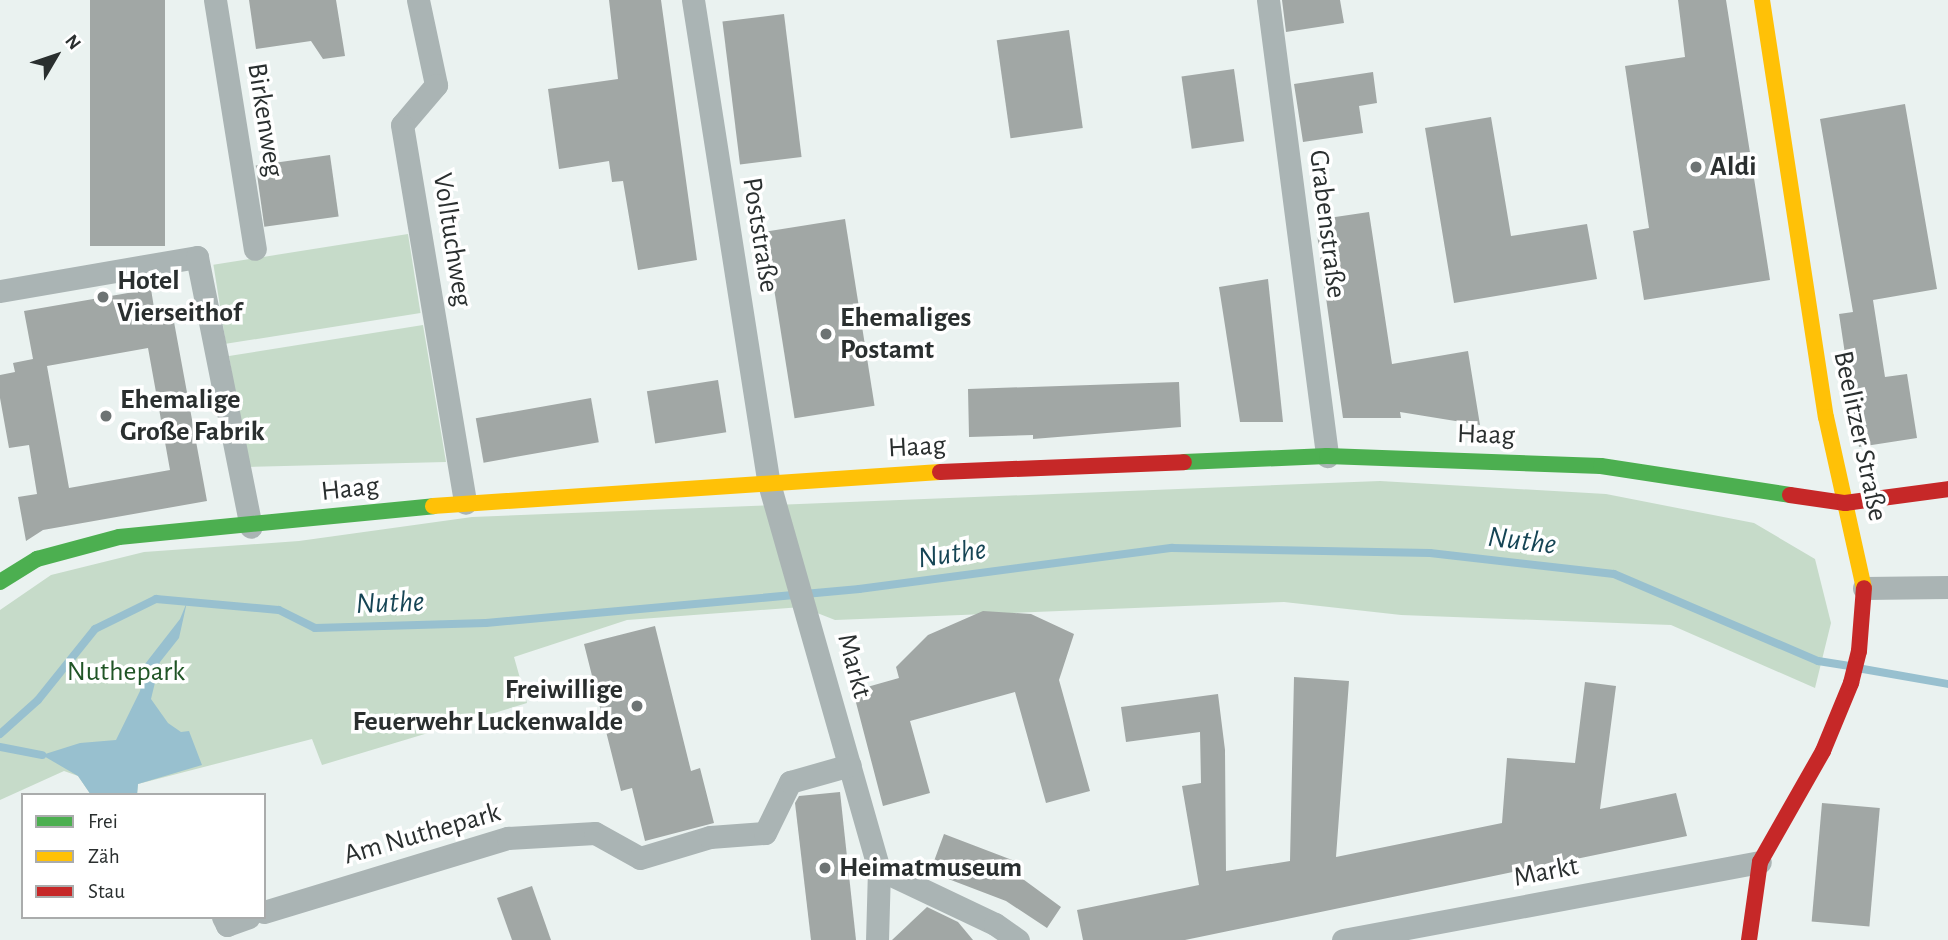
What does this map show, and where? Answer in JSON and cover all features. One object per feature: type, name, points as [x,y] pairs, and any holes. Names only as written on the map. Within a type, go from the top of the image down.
[{"type":"main road","name":"Beelitzer Straße","points":[[1760,862],[1823,751],[1851,683],[1859,651],[1864,589],[1820,379],[1762,0]]},
{"type":"main road","name":"Haag","points":[[0,583],[37,559],[119,537],[251,527],[465,503],[768,480],[1327,456],[1601,466],[1845,503],[1948,489]]},
{"type":"main road","points":[[1751,940],[1760,862]]},
{"type":"street","name":"Birkenweg","points":[[215,0],[256,249]]},
{"type":"street","name":"Volltuchweg","points":[[418,0],[436,85],[402,125],[465,503]]},
{"type":"street","name":"Poststraße","points":[[693,0],[768,480]]},
{"type":"street","name":"Grabenstraße","points":[[1268,0],[1327,456]]},
{"type":"street","points":[[0,291],[197,257],[251,527]]},
{"type":"street","name":"Markt","points":[[768,480],[880,869],[877,940]]},
{"type":"street","points":[[1864,589],[1948,587]]},
{"type":"street","name":"Am Nuthepark","points":[[266,911],[508,838],[595,833],[640,858],[710,838],[765,833],[790,782],[850,765]]},
{"type":"street","name":"Markt","points":[[1343,940],[1396,936],[1760,862]]},
{"type":"street","points":[[880,869],[995,924],[1018,940]]},
{"type":"street","points":[[224,919],[227,925],[244,919]]},
{"type":"green space","points":[[408,234],[421,313],[226,344],[213,265]]},
{"type":"green space","points":[[423,325],[446,462],[247,467],[229,356]]},
{"type":"green space","name":"Nuthepark","points":[[1380,481],[1606,494],[1754,523],[1815,559],[1831,623],[1815,688],[1671,625],[1401,615],[1284,602],[835,620],[802,607],[627,620],[514,657],[527,703],[322,765],[312,739],[138,784],[137,793],[90,793],[78,776],[64,771],[0,800],[0,610],[51,575],[144,552],[299,541],[472,517]]},
{"type":"water","points":[[187,602],[179,638],[160,662],[151,699],[168,723],[181,732],[189,731],[202,765],[138,784],[137,793],[90,793],[78,776],[42,755],[80,743],[116,740],[140,691],[145,664],[180,619]]},
{"type":"building","points":[[90,0],[165,0],[165,246],[90,246]]},
{"type":"building","points":[[249,0],[336,0],[345,56],[323,59],[311,41],[256,49]]},
{"type":"building","points":[[609,0],[661,0],[697,260],[638,270],[623,181],[612,182],[609,161],[559,169],[548,89],[618,79]]},
{"type":"building","points":[[1282,0],[1340,0],[1344,23],[1286,32]]},
{"type":"building","name":"Aldi","points":[[1678,0],[1726,0],[1770,280],[1644,300],[1633,231],[1649,228],[1625,66],[1685,57]]},
{"type":"building","points":[[784,14],[802,157],[740,164],[722,22]]},
{"type":"building","points":[[1069,30],[1083,128],[1010,138],[997,40]]},
{"type":"building","points":[[1234,69],[1244,141],[1192,149],[1182,76]]},
{"type":"building","points":[[1373,72],[1377,103],[1359,106],[1363,133],[1303,142],[1294,84]]},
{"type":"building","points":[[1905,104],[1937,289],[1873,300],[1885,377],[1907,374],[1917,438],[1859,447],[1839,314],[1853,312],[1820,119]]},
{"type":"building","points":[[1491,117],[1511,236],[1587,224],[1597,279],[1454,303],[1425,128]]},
{"type":"building","points":[[330,155],[339,216],[264,227],[256,165]]},
{"type":"building","points":[[1369,212],[1392,364],[1468,351],[1480,425],[1400,412],[1401,418],[1343,418],[1315,220]]},
{"type":"building","points":[[845,219],[875,406],[795,418],[765,232]]},
{"type":"building","points":[[1268,279],[1283,422],[1240,422],[1219,287]]},
{"type":"building","points":[[151,289],[155,314],[172,311],[207,501],[43,530],[26,541],[18,497],[37,494],[29,445],[9,448],[0,398],[0,375],[15,372],[13,363],[33,359],[24,311]],"holes":[[[148,348],[170,470],[69,488],[47,366]]]},
{"type":"building","points":[[718,380],[726,432],[655,444],[647,391]]},
{"type":"building","points":[[1179,382],[1181,427],[1033,439],[1033,435],[969,437],[968,389]]},
{"type":"building","points":[[591,398],[599,442],[484,463],[476,418]]},
{"type":"building","points":[[983,611],[1031,614],[1074,634],[1059,680],[1090,791],[1046,803],[1015,692],[910,721],[930,793],[883,806],[853,691],[899,678],[896,667],[928,635]]},
{"type":"building","name":"Freiwillige Feuerwehr Luckenwalde","points":[[655,626],[691,771],[700,768],[714,823],[645,841],[632,788],[621,791],[584,644]]},
{"type":"building","points":[[1294,677],[1349,681],[1336,857],[1502,823],[1507,758],[1575,763],[1585,682],[1616,686],[1600,809],[1676,793],[1687,836],[1185,940],[1083,940],[1077,910],[1199,885],[1182,786],[1201,783],[1200,732],[1126,742],[1121,707],[1218,694],[1225,750],[1226,871],[1290,861]]},
{"type":"building","name":"Heimatmuseum","points":[[840,792],[856,940],[811,940],[795,803],[799,796]]},
{"type":"building","points":[[1822,803],[1880,808],[1869,927],[1812,922]]},
{"type":"building","points":[[944,834],[1020,863],[1016,874],[1061,907],[1047,928],[1006,901],[930,872]]},
{"type":"building","points":[[532,886],[551,940],[512,940],[497,898]]},
{"type":"building","points":[[927,907],[958,922],[973,940],[892,940]]},
{"type":"waterway","name":"Nuthe","points":[[0,734],[38,700],[95,629],[156,599],[279,610],[315,628],[486,623],[859,589],[1172,548],[1430,553],[1614,574],[1818,661],[1850,666]]},
{"type":"waterway","name":"Nuthe","points":[[1863,669],[1948,684]]},
{"type":"waterway","points":[[0,747],[42,755]]},
{"type":"traffic: fast","points":[[1184,462],[1327,456],[1601,466],[1790,495]]},
{"type":"traffic: fast","points":[[0,582],[37,559],[119,537],[433,506]]},
{"type":"traffic: slow","points":[[1762,0],[1826,417],[1864,588]]},
{"type":"traffic: slow","points":[[433,506],[940,472]]},
{"type":"traffic: jam","points":[[940,472],[1184,462]]},
{"type":"traffic: jam","points":[[1790,495],[1845,503],[1948,489]]},
{"type":"traffic: jam","points":[[1749,940],[1760,862],[1823,751],[1851,683],[1859,651],[1864,588]]},
{"type":"place","name":"Aldi","points":[[1696,167]]},
{"type":"place","name":"Hotel Vierseithof","points":[[103,297]]},
{"type":"place","name":"Ehemaliges Postamt","points":[[826,334]]},
{"type":"place","name":"Ehemalige Große Fabrik","points":[[106,416]]},
{"type":"place","name":"Freiwillige Feuerwehr Luckenwalde","points":[[637,706]]},
{"type":"place","name":"Heimatmuseum","points":[[825,868]]}]
